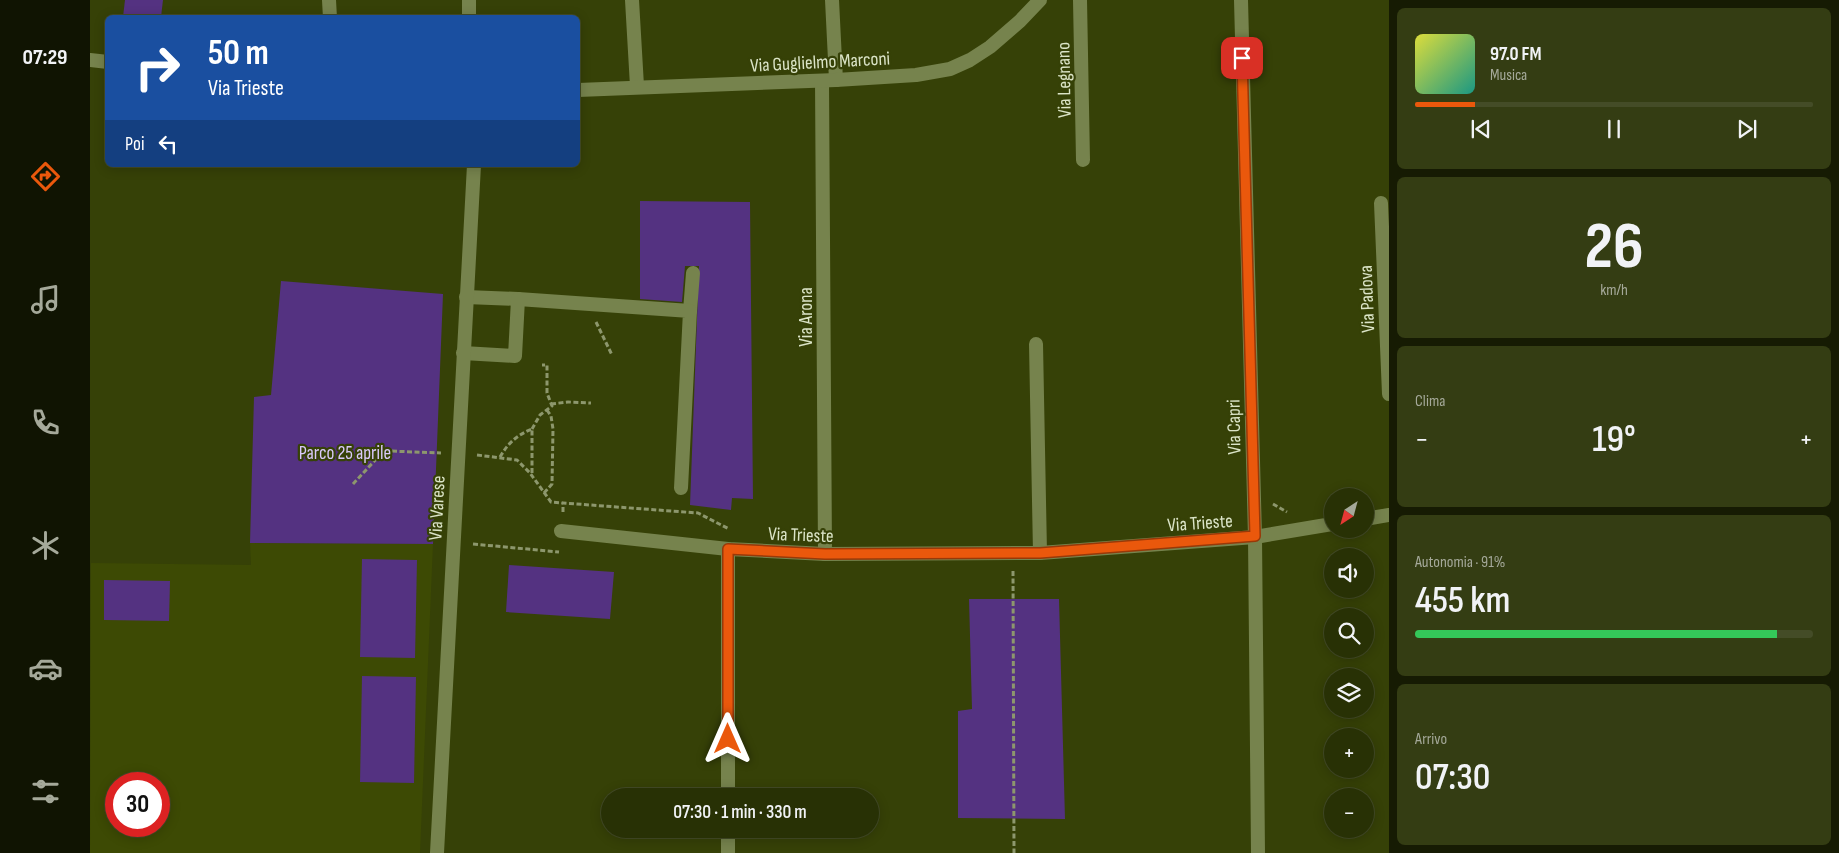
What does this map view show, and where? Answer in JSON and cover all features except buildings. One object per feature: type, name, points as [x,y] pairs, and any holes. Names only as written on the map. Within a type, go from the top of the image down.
[{"type":"street","points":[[329,0],[330,15]]},
{"type":"street","points":[[469,0],[469,15]]},
{"type":"street","points":[[632,0],[637,86]]},
{"type":"street","name":"Via Arona","points":[[825,554],[829,81],[832,0]]},
{"type":"street","name":"Via Guglielmo Marconi","points":[[580,90],[637,86],[829,81],[916,75],[950,69],[970,60],[990,47],[1020,21],[1040,0]]},
{"type":"street","name":"Via Legnano","points":[[1080,0],[1083,160]]},
{"type":"street","name":"Via Capri","points":[[1241,0],[1255,536],[1258,853]]},
{"type":"street","points":[[90,60],[105,62]]},
{"type":"street","name":"Via Varese","points":[[437,853],[474,167]]},
{"type":"street","name":"Via Padova","points":[[1381,203],[1389,394]]},
{"type":"street","points":[[681,488],[693,273]]},
{"type":"street","points":[[466,297],[690,311]]},
{"type":"street","points":[[463,353],[515,356],[518,299]]},
{"type":"street","points":[[1036,344],[1040,553]]},
{"type":"street","points":[[1374,518],[1389,515]]},
{"type":"street","name":"Via Trieste","points":[[561,531],[728,549],[825,554],[1040,553],[1255,536],[1324,525]]},
{"type":"street","points":[[728,549],[728,788]]},
{"type":"street","points":[[728,838],[728,853]]},
{"type":"path","points":[[586,303],[612,355]]},
{"type":"path","points":[[532,476],[532,429],[540,415],[552,406],[547,393],[547,365],[542,365]]},
{"type":"path","points":[[551,404],[568,402],[591,403]]},
{"type":"path","points":[[544,493],[552,484],[553,429],[551,416],[547,410]]},
{"type":"path","points":[[500,457],[505,448],[518,435],[532,429]]},
{"type":"path","points":[[1253,503],[1270,502],[1287,512],[1296,511]]},
{"type":"path","points":[[453,543],[560,552],[564,503],[698,513],[732,531]]},
{"type":"path","points":[[1013,553],[1014,853]]},
{"type":"shaded area","points":[[250,543],[433,544],[420,853],[90,853],[91,563],[251,565]]},
{"type":"green space","points":[[125,0],[163,0],[161,15],[123,15]]},
{"type":"green space","points":[[640,201],[750,202],[753,499],[732,498],[731,510],[690,505],[699,266],[685,266],[682,302],[640,299]]},
{"type":"green space","name":"Parco 25 aprile","points":[[281,281],[443,294],[433,544],[250,543],[254,397],[271,395]]},
{"type":"green space","points":[[362,559],[417,560],[415,658],[360,657]]},
{"type":"green space","points":[[509,565],[614,572],[610,619],[506,612]]},
{"type":"green space","points":[[104,580],[170,581],[169,621],[104,620]]},
{"type":"green space","points":[[969,599],[1059,599],[1065,819],[958,818],[958,711],[972,709]]},
{"type":"green space","points":[[362,676],[416,677],[414,783],[360,782]]},
{"type":"route","points":[[728,739],[728,549],[825,554],[1040,553],[1255,536],[1242,58]]}]
